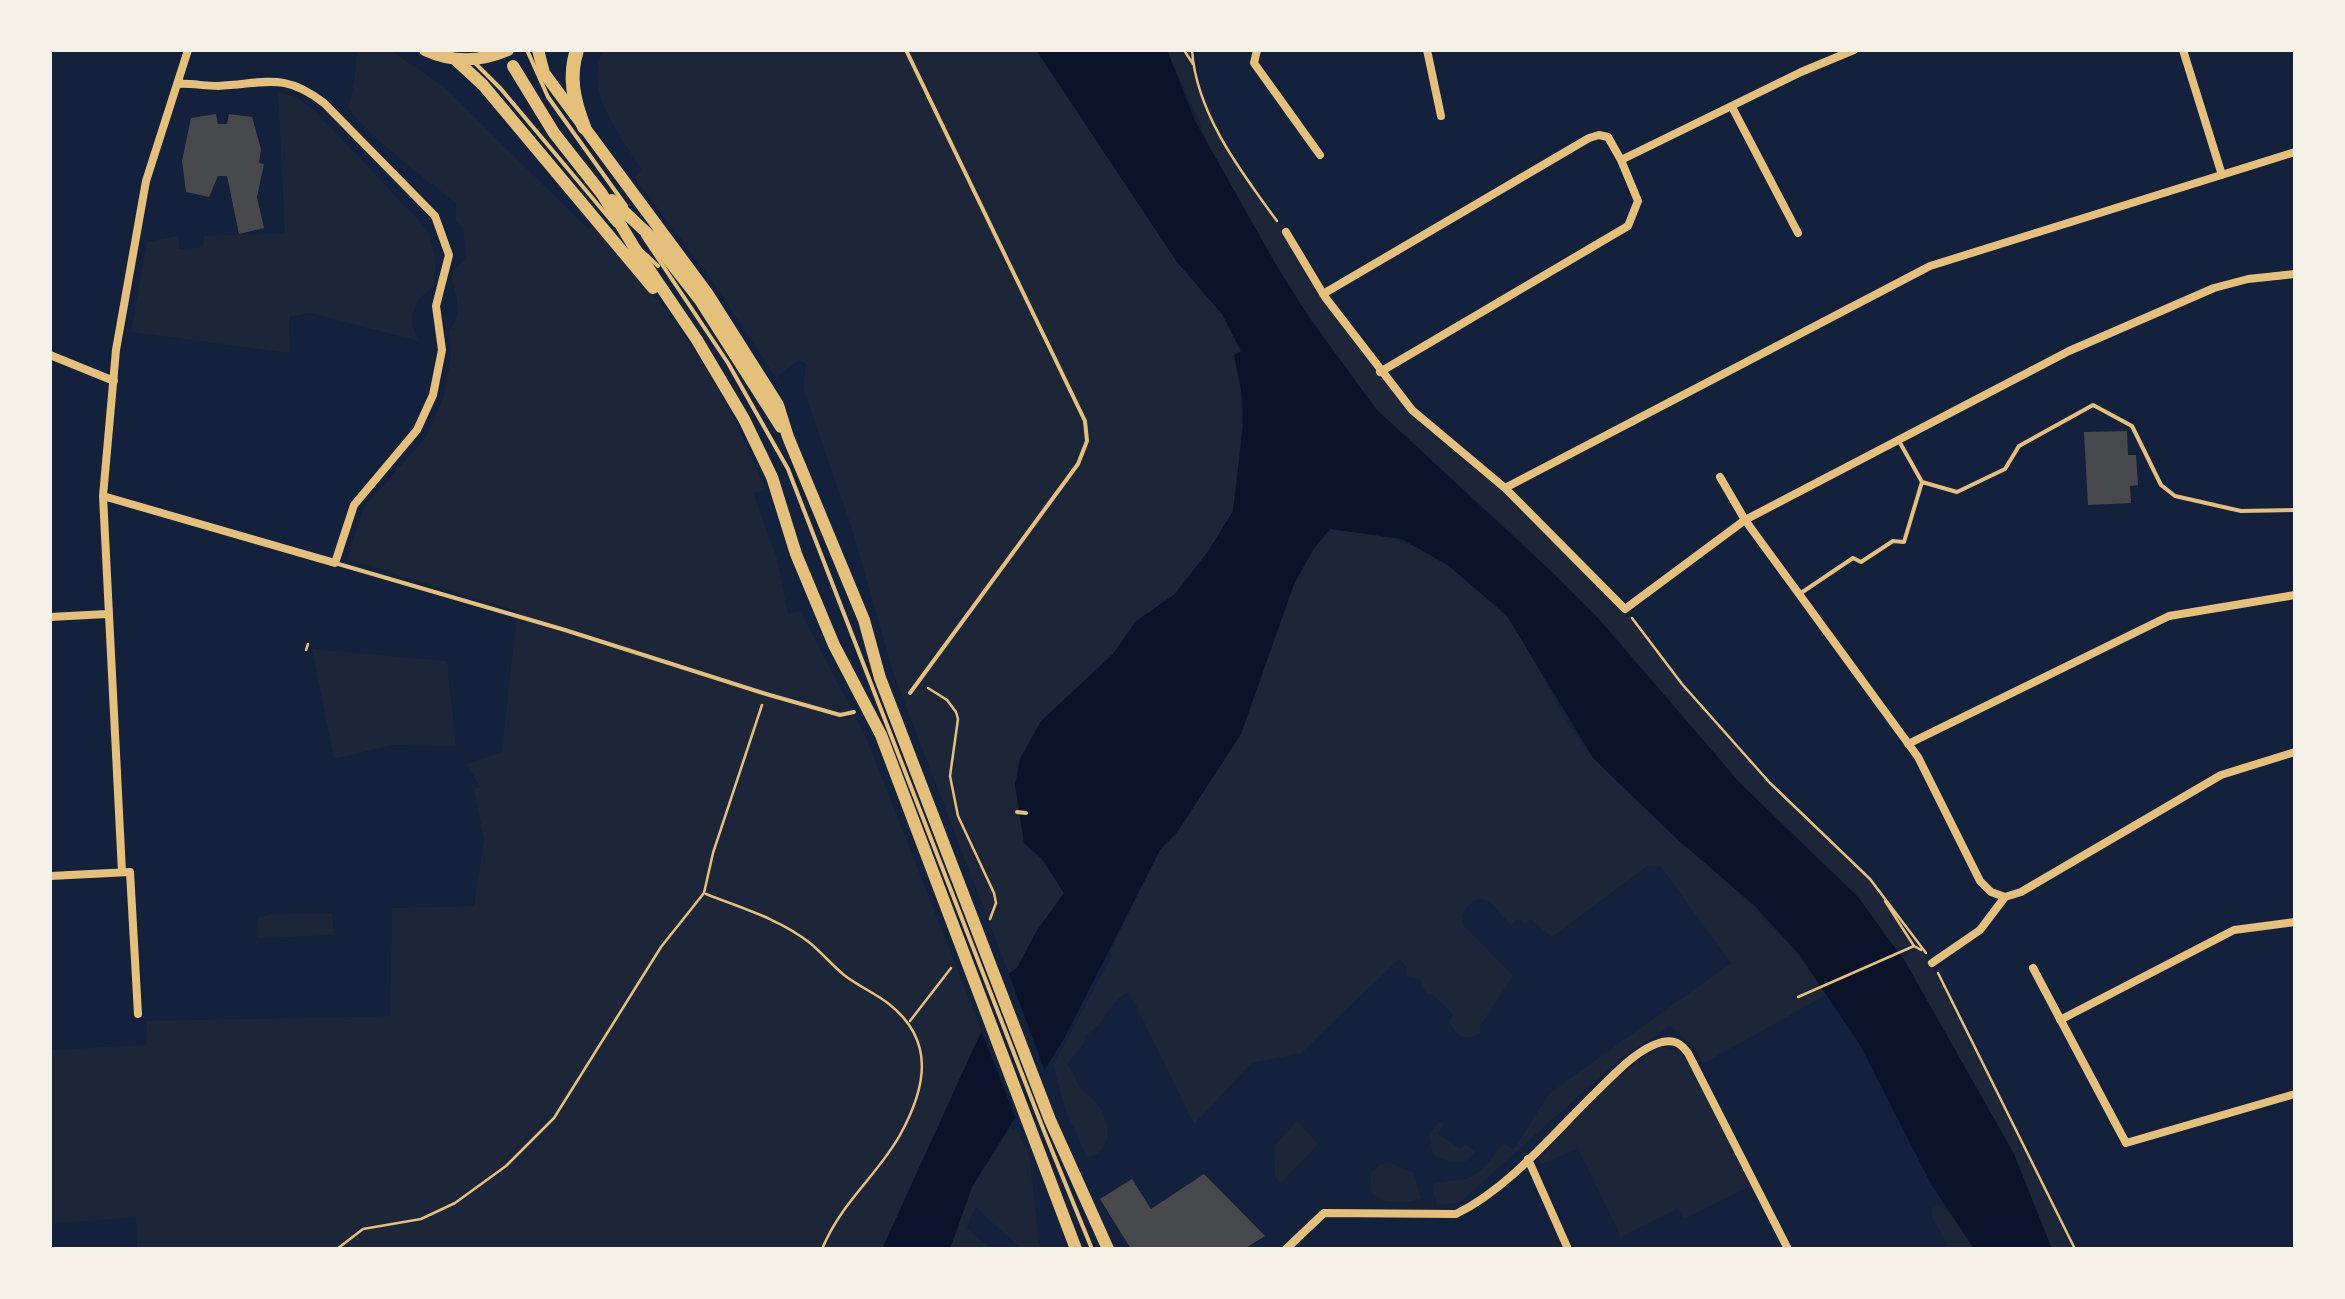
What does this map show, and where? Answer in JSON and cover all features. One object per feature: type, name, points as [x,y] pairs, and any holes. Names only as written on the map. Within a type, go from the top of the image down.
[{"type":"highway","points":[[578,50],[573,64],[573,90],[584,127]]},
{"type":"main road","points":[[425,50],[471,60],[508,50]]},
{"type":"main road","points":[[538,50],[544,73],[584,127],[616,209],[634,220],[639,241]]},
{"type":"main road","points":[[455,59],[616,209],[639,241],[707,293],[778,405],[788,438],[854,594],[964,921],[1043,1131],[1076,1249]]},
{"type":"main road","points":[[513,66],[554,133],[639,241],[744,419],[772,477],[796,554],[834,645],[881,735],[964,921],[1043,1131],[1108,1249]]},
{"type":"street","points":[[138,1014],[107,614],[104,496],[114,380],[146,181],[188,50]]},
{"type":"street","points":[[1257,50],[1254,64],[1320,156]]},
{"type":"street","points":[[1427,50],[1442,116]]},
{"type":"street","points":[[1823,50],[1828,60]]},
{"type":"street","points":[[1622,160],[1854,50]]},
{"type":"street","points":[[2183,50],[2222,175]]},
{"type":"street","points":[[104,496],[335,563],[354,505],[417,430],[434,395],[442,350],[436,306],[449,255],[435,216],[304,87],[278,80],[217,86],[178,84]]},
{"type":"street","points":[[1732,108],[1798,233]]},
{"type":"street","points":[[1324,294],[1588,138],[1600,134],[1608,138],[1622,160],[1638,201],[1628,226],[1380,372]]},
{"type":"street","points":[[1505,488],[1930,266],[2295,152]]},
{"type":"street","points":[[1286,232],[1324,294],[1412,410],[1505,488],[1625,609],[1745,520],[2069,351],[2214,288],[2248,279],[2295,274]]},
{"type":"street","points":[[50,355],[114,380]]},
{"type":"street","points":[[1720,476],[1745,520],[1908,744],[1980,881],[1991,892],[2006,897]]},
{"type":"street","points":[[1908,744],[2169,616],[2295,594]]},
{"type":"street","points":[[50,617],[107,614]]},
{"type":"street","points":[[1932,963],[1980,930],[2006,897],[2221,776],[2295,752]]},
{"type":"street","points":[[50,876],[126,872]]},
{"type":"street","points":[[2060,1020],[2234,930],[2295,922]]},
{"type":"street","points":[[2033,968],[2126,1143],[2295,1094]]},
{"type":"street","points":[[1286,1249],[1324,1213],[1456,1214],[1473,1206],[1624,1066],[1661,1042],[1680,1043],[1694,1064],[1788,1249]]},
{"type":"street","points":[[1528,1158],[1568,1249]]},
{"type":"lane","points":[[527,50],[548,96],[616,209]]},
{"type":"lane","points":[[906,50],[1083,417],[1087,434],[1085,452],[1078,464],[910,693]]},
{"type":"lane","points":[[471,60],[616,209]]},
{"type":"lane","points":[[639,241],[662,269]]},
{"type":"lane","points":[[639,241],[728,363],[783,459],[964,921]]},
{"type":"lane","points":[[1922,482],[1958,492],[2005,469],[2019,446],[2093,406],[2132,426],[2161,486],[2175,496],[2241,511],[2295,510]]},
{"type":"lane","points":[[1799,594],[1853,558],[1861,562],[1892,541],[1904,542],[1922,482],[1899,440]]},
{"type":"lane","points":[[335,563],[766,694],[840,714],[854,712]]},
{"type":"lane","points":[[1017,812],[1026,813]]},
{"type":"lane","points":[[1043,1131],[1092,1249]]},
{"type":"path","points":[[1184,50],[1233,157],[1286,232]]},
{"type":"path","points":[[1192,50],[1193,65]]},
{"type":"path","points":[[1625,609],[1682,684],[1770,783],[1870,879],[1925,952],[2075,1249]]},
{"type":"path","points":[[306,650],[308,644]]},
{"type":"path","points":[[917,683],[947,700],[956,712],[950,776],[958,816],[994,893],[996,903],[990,919]]},
{"type":"path","points":[[337,1249],[362,1230],[421,1219],[455,1202],[530,1144],[571,1096],[661,947],[704,893],[713,852],[766,694]]},
{"type":"path","points":[[1870,879],[1914,946],[1925,952]]},
{"type":"path","points":[[704,893],[791,930],[845,976],[880,997],[910,1022],[922,1056],[918,1095],[898,1138],[839,1215],[822,1249]]},
{"type":"path","points":[[1798,996],[1914,946]]},
{"type":"path","points":[[910,1022],[956,963]]},
{"type":"shaded area","points":[[357,50],[390,50],[443,86],[588,229],[593,226],[687,339],[749,451],[765,490],[753,493],[777,559],[788,614],[800,611],[865,735],[982,1032],[882,1249],[137,1249],[136,1217],[50,1224],[50,1050],[146,1045],[147,1021],[390,1016],[392,908],[474,906],[484,840],[474,789],[480,787],[467,764],[502,752],[517,611],[347,559],[363,509],[426,437],[444,396],[451,356],[449,331],[457,310],[451,273],[466,258],[463,228],[456,221],[456,203],[386,146],[348,108]]},
{"type":"shaded area","points":[[604,50],[1036,50],[1177,262],[1222,314],[1241,352],[1242,445],[1233,511],[1175,594],[1136,621],[1113,654],[1041,721],[1020,759],[1015,785],[1024,843],[1042,859],[1064,893],[1036,932],[1017,968],[1009,974],[894,675],[851,526],[803,388],[806,364],[799,360],[776,378],[712,280],[634,177],[642,170],[607,113],[597,81]]},
{"type":"shaded area","points":[[1036,50],[1167,50],[1195,121],[1275,263],[1308,316],[1376,409],[1598,618],[1740,783],[1858,897],[1906,963],[2014,1154],[2052,1249],[1974,1249],[1931,1184],[1860,1045],[1799,954],[1755,906],[1678,840],[1593,758],[1507,616],[1449,566],[1402,539],[1330,529],[1294,584],[1241,734],[1178,831],[1160,850],[1065,1037],[972,1187],[950,1249],[882,1249],[1007,975],[1017,968],[1036,932],[1064,893],[1042,859],[1024,843],[1015,785],[1020,759],[1041,721],[1113,654],[1136,621],[1175,594],[1233,511],[1243,425],[1234,355],[1241,351],[1222,314],[1177,262]]},
{"type":"shaded area","points":[[1167,50],[1189,50],[1195,75],[1233,157],[1286,232],[1325,297],[1412,410],[1505,488],[1625,609],[1682,684],[1770,783],[1870,879],[1917,942],[1896,950],[1858,897],[1740,783],[1598,618],[1376,409],[1275,263],[1210,148]]},
{"type":"shaded area","points":[[278,92],[296,97],[313,109],[427,232],[433,247],[434,286],[414,310],[413,325],[419,341],[311,313],[289,317],[290,353],[131,332],[147,242],[178,236],[180,249],[203,247],[204,236],[285,233]]},
{"type":"shaded area","points":[[1330,529],[1378,535],[1423,550],[1496,604],[1520,635],[1583,745],[1626,790],[1748,901],[1803,961],[1826,995],[1706,1062],[1670,1026],[1620,1059],[1459,1203],[1437,1205],[1432,1185],[1472,1176],[1484,1168],[1503,1143],[1514,1149],[1549,1094],[1731,963],[1661,867],[1647,866],[1552,937],[1530,919],[1525,924],[1518,919],[1511,925],[1483,899],[1469,905],[1462,915],[1464,926],[1513,976],[1480,1026],[1481,1033],[1475,1036],[1466,1038],[1458,1034],[1449,1021],[1453,1014],[1434,995],[1427,994],[1420,980],[1406,975],[1407,967],[1399,959],[1301,1053],[1252,1063],[1194,1124],[1129,991],[1085,1036],[1067,1064],[1079,1086],[1102,1111],[1107,1127],[1102,1150],[1087,1157],[1066,1111],[1053,1065],[1112,956],[1110,951],[1160,850],[1178,831],[1241,734],[1294,584]]},
{"type":"shaded area","points":[[312,649],[447,661],[456,746],[392,745],[334,759]]},
{"type":"shaded area","points":[[332,913],[334,935],[258,938],[257,918]]},
{"type":"shaded area","points":[[1922,948],[1994,1081],[2075,1249],[2052,1249],[2014,1154],[1902,957]]},
{"type":"shaded area","points":[[1661,1047],[1680,1052],[1690,1064],[1752,1185],[1684,1219],[1678,1208],[1621,1237],[1578,1148],[1543,1164],[1539,1162],[1614,1081]]},
{"type":"shaded area","points":[[1297,1121],[1319,1144],[1281,1183],[1275,1177],[1274,1146]]},
{"type":"shaded area","points":[[1438,1121],[1444,1124],[1438,1134],[1461,1149],[1465,1144],[1476,1152],[1456,1162],[1433,1155],[1429,1136]]},
{"type":"shaded area","points":[[1011,1126],[1029,1155],[1040,1249],[1022,1249],[975,1207],[967,1228],[991,1249],[950,1249],[972,1187]]},
{"type":"shaded area","points":[[1390,1163],[1414,1173],[1421,1199],[1387,1201],[1370,1191],[1371,1173]]},
{"type":"shaded area","points":[[1939,1204],[1955,1218],[1974,1249],[1950,1249],[1932,1217],[1933,1208]]},
{"type":"pier","points":[[1007,969],[1047,1077],[1018,1124],[979,1025]]},
{"type":"building","points":[[216,114],[218,124],[227,124],[229,114],[252,117],[261,149],[259,163],[264,164],[257,197],[264,228],[239,234],[227,176],[218,176],[209,197],[186,192],[182,161],[191,118]]},
{"type":"building","points":[[2127,431],[2128,455],[2136,455],[2138,485],[2130,486],[2131,503],[2088,505],[2084,432]]},
{"type":"building","points":[[1204,1174],[1265,1236],[1244,1249],[1131,1249],[1100,1199],[1132,1179],[1151,1209]]}]
